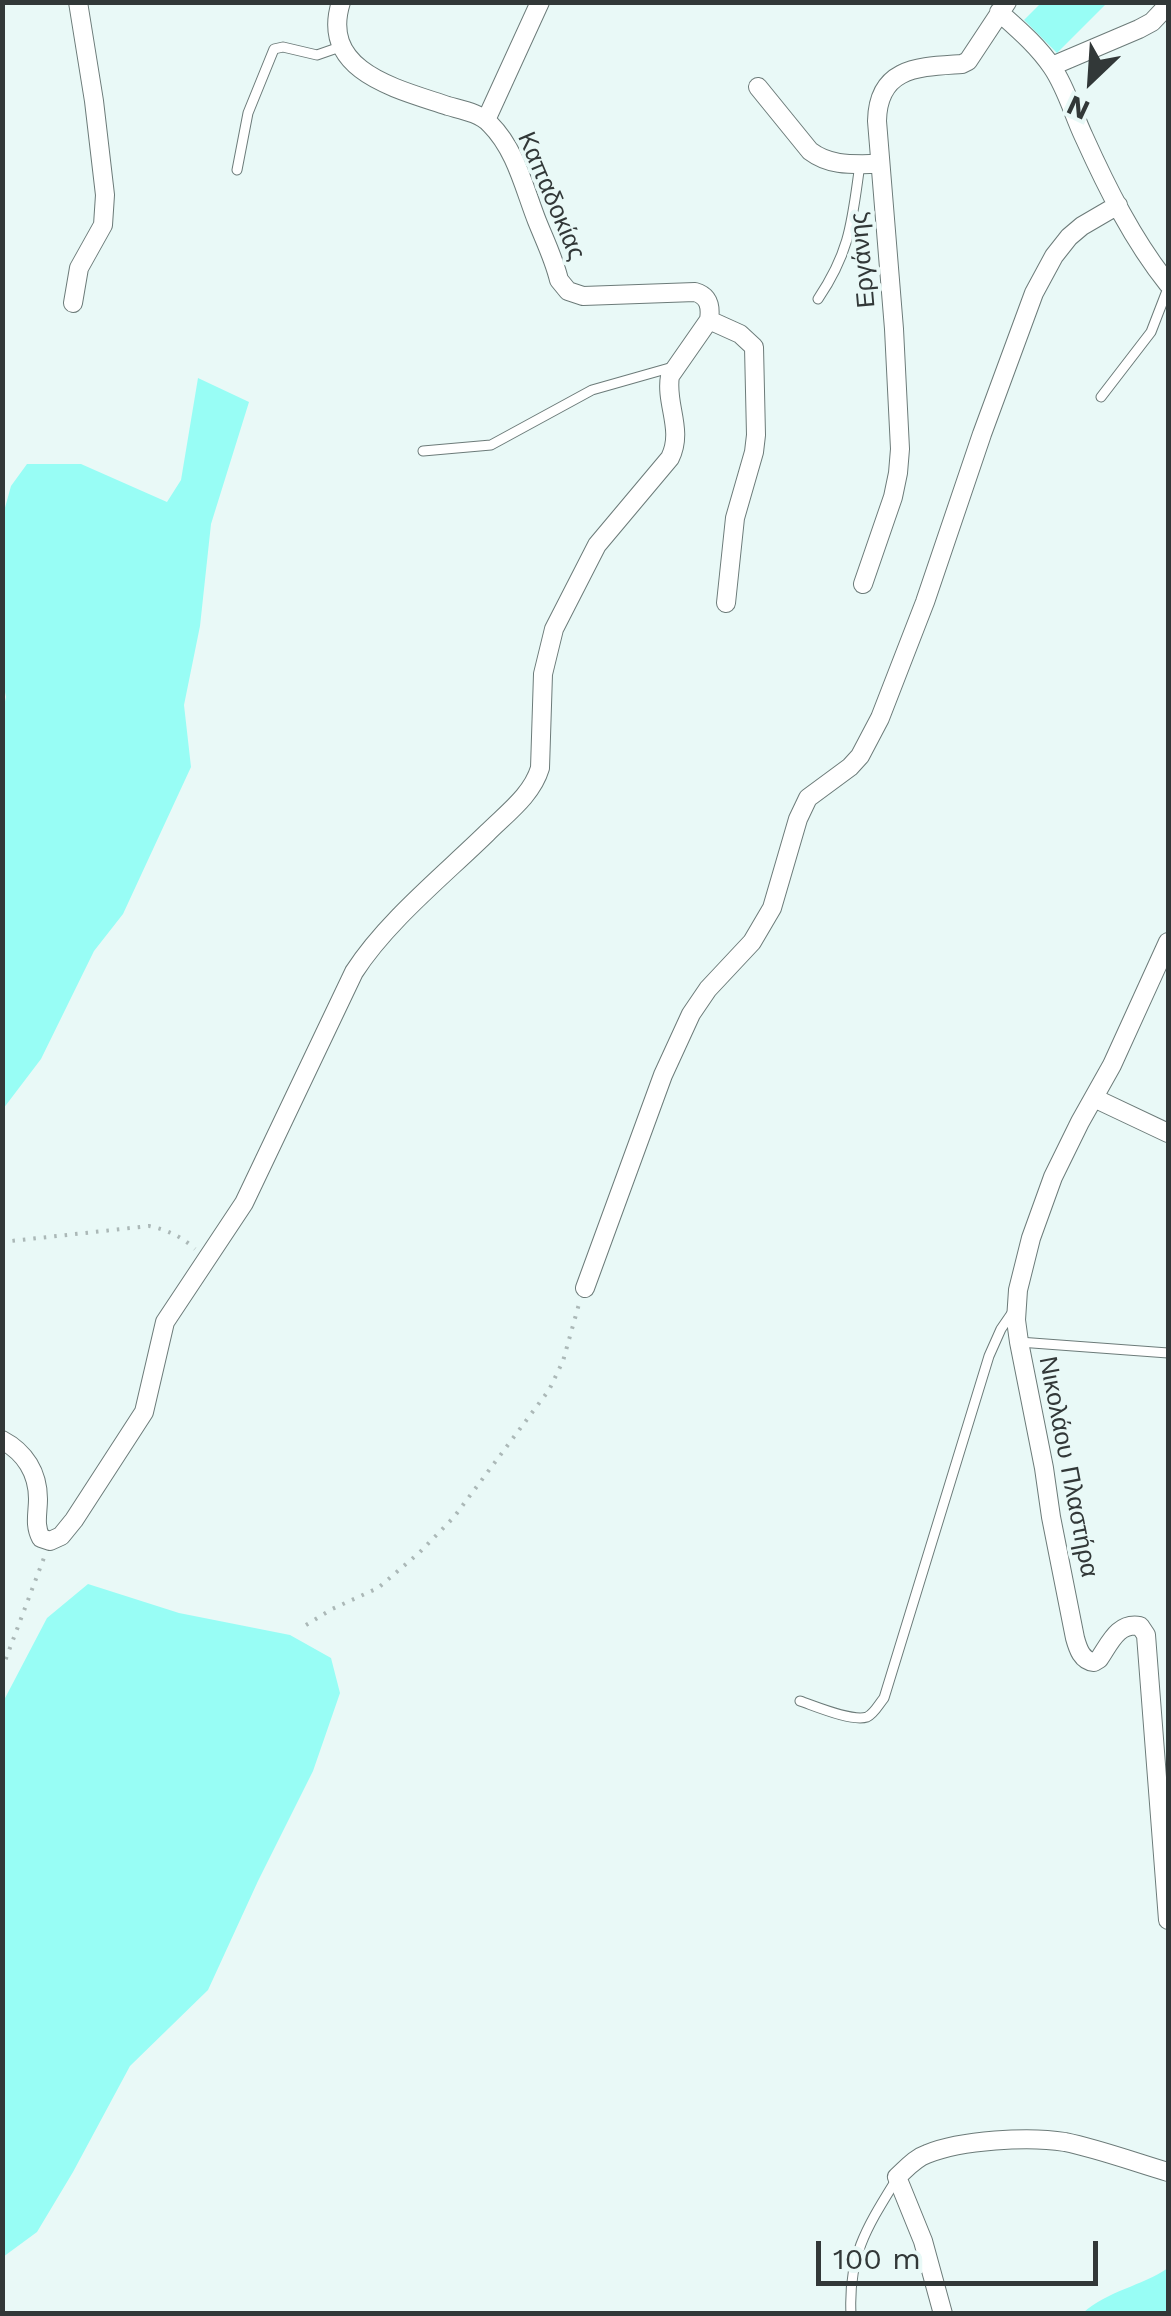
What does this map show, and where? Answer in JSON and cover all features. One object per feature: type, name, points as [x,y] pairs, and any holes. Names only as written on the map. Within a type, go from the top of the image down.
[{"type":"street","points":[[73,303],[79,268],[103,225],[105,194],[78,2]]},
{"type":"street","points":[[341,2],[336,29],[340,47],[354,64],[391,86],[486,120]]},
{"type":"street","name":"Καπαδοκίας","points":[[540,2],[486,120],[514,159],[559,280],[564,289],[583,296],[695,292],[708,301],[709,320]]},
{"type":"street","points":[[1003,7],[1052,66],[1118,205],[1168,286]]},
{"type":"street","name":"Εργάνης","points":[[863,584],[893,496],[900,449],[877,112],[880,98],[889,83],[912,69],[968,61],[1003,7]]},
{"type":"street","points":[[1052,66],[1140,29],[1167,10]]},
{"type":"street","points":[[758,87],[819,158],[838,164],[880,164]]},
{"type":"street","points":[[585,1288],[663,1075],[692,1014],[708,989],[752,942],[772,908],[808,798],[850,767],[880,718],[1034,292],[1069,237],[1118,205]]},
{"type":"street","points":[[2,1440],[16,1448],[32,1469],[38,1496],[36,1527],[41,1538],[50,1542],[66,1530],[136,1426],[149,1393],[165,1322],[244,1203],[365,955],[536,780],[540,768],[543,674],[554,628],[597,546],[670,458],[676,432],[670,376],[709,320],[740,334],[754,347],[756,434],[735,518],[726,603]]},
{"type":"street","name":"Νικολάου Πλαστήρα","points":[[1168,942],[1112,1066],[1066,1148],[1040,1208],[1022,1266],[1016,1306],[1018,1342],[1080,1651],[1085,1659],[1094,1662],[1126,1626],[1137,1624],[1145,1632],[1168,1920]]},
{"type":"street","points":[[1094,1098],[1168,1133]]},
{"type":"street","points":[[943,2314],[923,2241],[897,2177],[924,2154],[1007,2140],[1066,2142],[1168,2172]]},
{"type":"lane","points":[[237,170],[248,113],[274,49],[283,47],[316,56],[340,47]]},
{"type":"lane","points":[[818,298],[847,245],[860,164]]},
{"type":"lane","points":[[1101,397],[1151,332],[1168,286]]},
{"type":"lane","points":[[423,451],[492,445],[592,390],[676,366]]},
{"type":"lane","points":[[800,1702],[854,1718],[867,1717],[884,1698],[989,1356],[1016,1306]]},
{"type":"lane","points":[[1018,1342],[1168,1353]]},
{"type":"lane","points":[[851,2314],[854,2260],[870,2221],[897,2177]]},
{"type":"path","points":[[2,1242],[149,1226],[184,1239],[206,1259]]},
{"type":"path","points":[[306,1624],[378,1588],[454,1517],[550,1390],[585,1288]]},
{"type":"path","points":[[2,1669],[50,1542]]},
{"type":"shaded area","points":[[1042,2],[1107,3],[1057,53],[1024,20]]},
{"type":"shaded area","points":[[198,378],[249,402],[211,524],[200,626],[184,705],[191,767],[123,914],[94,951],[41,1059],[3,1109],[2,715],[6,697],[2,678],[3,515],[11,486],[27,464],[81,464],[167,502],[181,480]]},
{"type":"shaded area","points":[[88,1584],[179,1613],[290,1635],[331,1658],[340,1693],[313,1771],[208,1990],[130,2066],[37,2232],[3,2257],[3,1702],[47,1618]]},
{"type":"shaded area","points":[[1168,2268],[1168,2313],[1083,2313],[1103,2299]]}]
